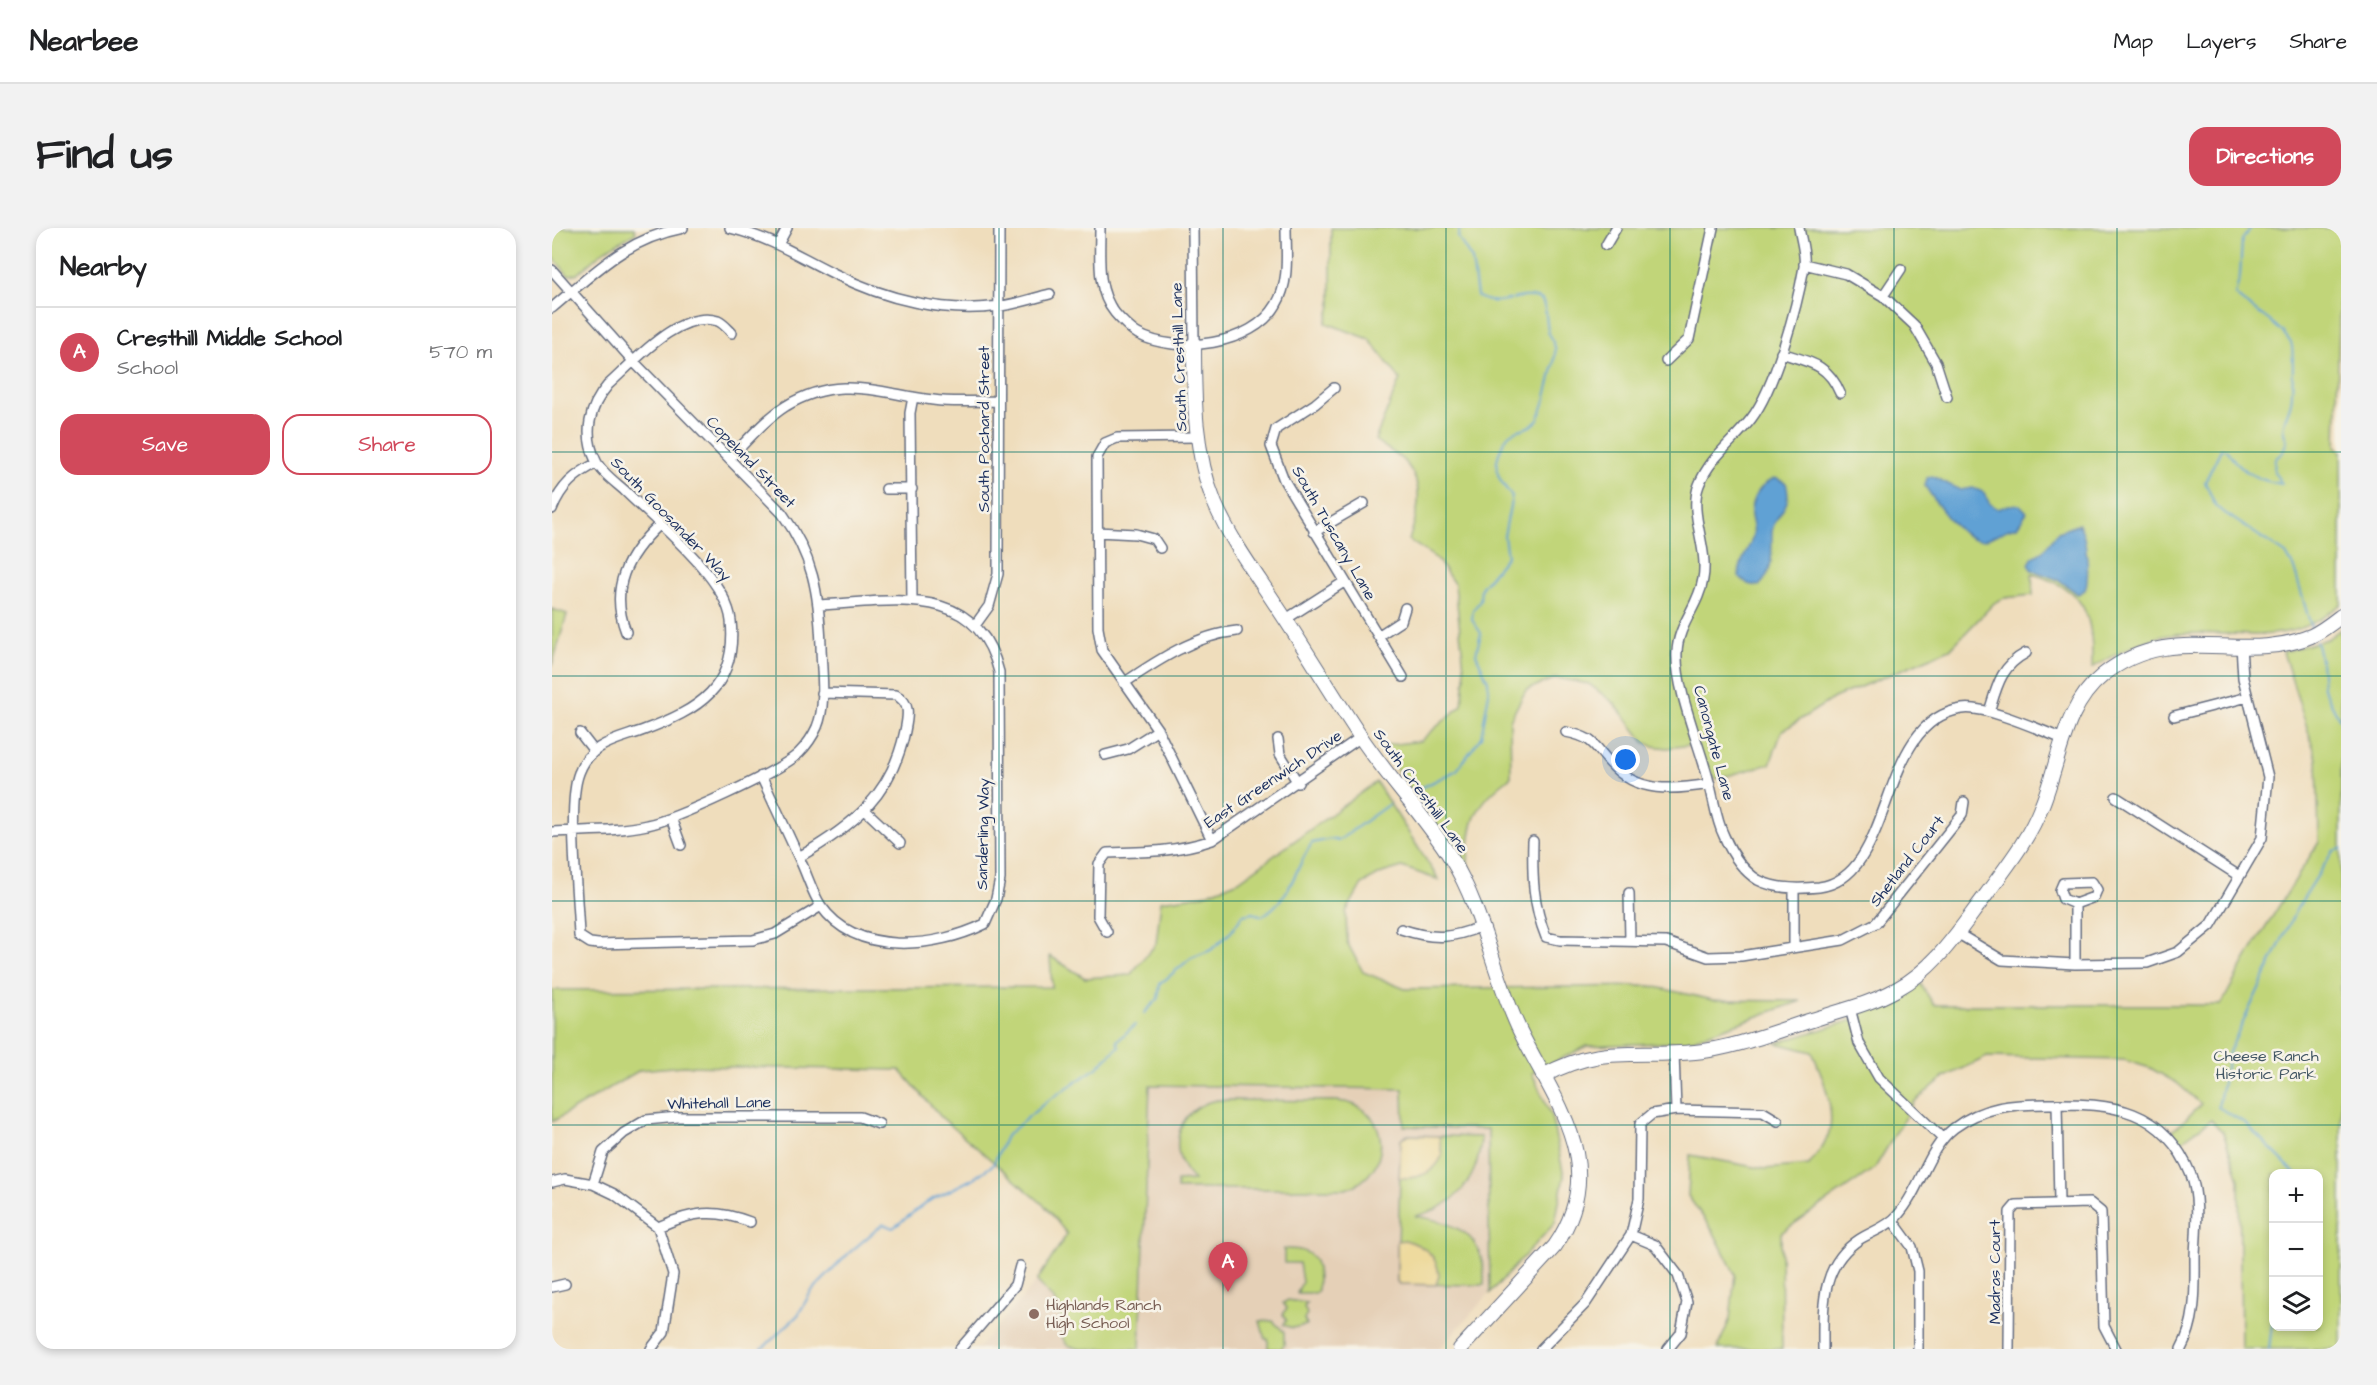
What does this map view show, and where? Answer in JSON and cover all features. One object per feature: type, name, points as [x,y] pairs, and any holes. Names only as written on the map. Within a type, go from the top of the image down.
[{"type":"street","points":[[552,308],[616,254],[644,239],[683,228]]},
{"type":"street","points":[[730,228],[779,243],[836,275],[898,300],[956,308],[1000,306],[1050,294]]},
{"type":"street","points":[[779,243],[787,228]]},
{"type":"street","name":"South Pochard Street","points":[[976,624],[988,606],[998,574],[999,228]]},
{"type":"street","points":[[1100,228],[1101,282],[1113,311],[1138,334],[1163,342],[1194,344],[1225,340],[1257,327],[1276,305],[1285,281],[1286,228]]},
{"type":"street","name":"South Cresthill Lane","points":[[1193,228],[1198,437],[1205,474],[1223,519],[1361,737],[1451,858],[1467,887],[1483,927],[1511,1011],[1543,1076],[1564,1111],[1575,1145],[1577,1192],[1572,1214],[1555,1246],[1460,1349]]},
{"type":"street","points":[[1606,245],[1616,228]]},
{"type":"street","points":[[1666,361],[1689,339],[1713,228]]},
{"type":"street","name":"Canongate Lane","points":[[1799,228],[1804,264],[1781,353],[1769,389],[1751,419],[1712,459],[1698,487],[1696,507],[1703,546],[1704,578],[1697,601],[1683,624],[1677,656],[1678,672],[1723,834],[1736,859],[1758,880],[1794,889],[1823,886],[1850,873],[1860,859],[1878,826],[1903,758],[1917,736],[1935,719],[1962,708],[1989,712],[2063,739]]},
{"type":"street","points":[[1804,264],[1846,274],[1883,296],[1914,325],[1936,363],[1947,397]]},
{"type":"street","points":[[1883,296],[1902,269]]},
{"type":"street","name":"Copeland Street","points":[[552,270],[634,362],[792,527],[810,562],[820,605],[822,693],[817,726],[810,738],[797,754],[761,776],[671,818],[626,829],[552,832]]},
{"type":"street","name":"South Goosander Way","points":[[594,751],[604,743],[645,730],[702,703],[712,694],[724,674],[732,623],[723,593],[713,579],[597,464],[588,433],[593,406],[608,386],[634,362],[673,330],[688,322],[700,319],[720,321],[732,333]]},
{"type":"street","points":[[1781,353],[1817,364],[1833,377],[1840,393]]},
{"type":"street","points":[[729,459],[770,418],[813,392],[856,386],[936,400],[998,401]]},
{"type":"street","name":"South Tuscany Lane","points":[[1334,388],[1315,404],[1276,429],[1271,447],[1284,480],[1403,677]]},
{"type":"street","points":[[912,602],[910,413],[914,397]]},
{"type":"street","points":[[1198,437],[1117,438],[1105,443],[1097,457],[1098,628],[1102,650],[1158,730],[1212,840]]},
{"type":"street","points":[[552,509],[564,486],[585,469],[597,464]]},
{"type":"street","points":[[886,489],[912,489]]},
{"type":"street","points":[[1314,532],[1365,503]]},
{"type":"street","points":[[627,632],[620,616],[621,583],[632,553],[659,525]]},
{"type":"street","points":[[1097,532],[1136,534],[1154,539],[1160,548]]},
{"type":"street","points":[[1286,619],[1344,582]]},
{"type":"street","name":"Sanderling Way","points":[[761,776],[821,906],[842,927],[854,934],[889,942],[945,940],[986,924],[996,899],[1000,879],[999,672],[990,644],[976,624],[954,609],[937,604],[912,602],[820,605]]},
{"type":"street","points":[[1378,636],[1401,621],[1405,608]]},
{"type":"street","points":[[1543,1076],[1565,1064],[1593,1056],[1713,1050],[1850,1008],[1894,991],[1910,982],[1932,964],[1957,933],[2027,836],[2043,802],[2072,715],[2089,689],[2101,677],[2130,658],[2161,647],[2180,644],[2264,645],[2298,640],[2313,635],[2341,616]]},
{"type":"street","points":[[1124,683],[1157,661],[1218,633],[1238,631]]},
{"type":"street","points":[[1957,933],[2002,960],[2075,964],[2146,963],[2178,952],[2211,925],[2262,837],[2268,777],[2243,678],[2241,645]]},
{"type":"street","points":[[1989,712],[2000,677],[2012,661],[2026,653]]},
{"type":"street","points":[[799,857],[840,832],[865,810],[887,781],[902,745],[908,707],[904,699],[896,695],[822,693]]},
{"type":"street","points":[[2174,716],[2248,697]]},
{"type":"street","points":[[1106,755],[1128,749],[1158,730]]},
{"type":"street","points":[[1566,732],[1588,737],[1611,766],[1628,779],[1647,787],[1669,790],[1710,784]]},
{"type":"street","points":[[580,733],[594,751],[584,762],[575,785],[579,936],[590,944],[753,940],[775,934],[821,906]]},
{"type":"street","name":"East Greenwich Drive","points":[[1107,932],[1098,916],[1100,864],[1107,853],[1158,852],[1190,848],[1212,840],[1298,783],[1361,737]]},
{"type":"street","points":[[1278,739],[1280,754],[1298,783]]},
{"type":"street","points":[[2116,797],[2239,876]]},
{"type":"street","name":"Shetland Court","points":[[1533,841],[1532,884],[1537,914],[1546,937],[1560,940],[1666,942],[1708,957],[1741,956],[1843,940],[1876,923],[1962,815],[1964,802]]},
{"type":"street","points":[[865,810],[900,843]]},
{"type":"street","points":[[671,818],[681,845]]},
{"type":"street","points":[[1852,851],[1860,859]]},
{"type":"street","points":[[1794,889],[1794,947]]},
{"type":"street","points":[[1629,893],[1630,940]]},
{"type":"street","points":[[2075,904],[2075,964]]},
{"type":"street","points":[[1401,929],[1426,937],[1455,937],[1483,927]]},
{"type":"street","points":[[1850,1008],[1859,1043],[1879,1078],[1942,1138]]},
{"type":"street","points":[[1674,1053],[1676,1110]]},
{"type":"street","points":[[1823,1349],[1824,1292],[1833,1268],[1850,1247],[1893,1221],[1908,1204],[1942,1138],[1963,1122],[1986,1110],[2018,1104],[2057,1104],[2106,1105],[2143,1118],[2171,1140],[2191,1176],[2196,1206],[2195,1291],[2193,1322],[2181,1349]]},
{"type":"street","points":[[2057,1104],[2059,1203]]},
{"type":"street","points":[[1541,1349],[1586,1303],[1632,1235],[1639,1199],[1640,1124],[1652,1114],[1676,1110],[1763,1112],[1778,1121]]},
{"type":"street","name":"Whitehall Lane","points":[[593,1184],[603,1152],[624,1133],[646,1120],[860,1117],[879,1124]]},
{"type":"street","points":[[552,1182],[565,1179],[593,1184],[614,1194],[658,1227],[673,1274],[664,1332],[651,1349]]},
{"type":"street","name":"Madras Court","points":[[2009,1349],[2010,1212],[2016,1205],[2059,1203],[2090,1203],[2101,1212],[2104,1326],[2116,1349]]},
{"type":"street","points":[[658,1227],[687,1214],[727,1213],[750,1222]]},
{"type":"street","points":[[1893,1221],[1912,1247],[1918,1271],[1918,1349]]},
{"type":"street","points":[[1632,1235],[1655,1245],[1678,1275],[1687,1302],[1681,1333],[1668,1349]]},
{"type":"street","points":[[960,1349],[1016,1285],[1020,1266]]},
{"type":"street","points":[[552,1287],[565,1284]]},
{"type":"shaded area","points":[[1149,1085],[1403,1089],[1404,1126],[1489,1129],[1490,1293],[1439,1349],[1140,1349]]},
{"type":"shaded area","name":"Highlands Ranch High School","points":[[1037,1281],[1059,1306],[1062,1337],[1067,1345],[1080,1349],[973,1349],[979,1347]]},
{"type":"green space","points":[[552,228],[634,228],[636,233],[605,250],[577,274],[568,275],[552,256]]},
{"type":"green space","points":[[1331,228],[2341,228],[2336,446],[2341,451],[2341,604],[2321,619],[2282,633],[2262,635],[2200,633],[2154,638],[2123,651],[2092,668],[2091,633],[2083,607],[2065,588],[2032,574],[2033,595],[2004,598],[1994,603],[1950,649],[1834,698],[1782,731],[1770,764],[1716,779],[1691,745],[1667,748],[1652,746],[1644,742],[1614,703],[1589,684],[1556,678],[1526,690],[1510,720],[1511,777],[1488,796],[1475,816],[1469,839],[1468,869],[1380,746],[1420,741],[1462,705],[1465,677],[1455,585],[1437,559],[1409,540],[1418,503],[1414,475],[1402,459],[1375,440],[1400,379],[1369,339],[1326,323],[1331,306]]},
{"type":"green space","points":[[552,609],[567,614],[552,666]]},
{"type":"green space","name":"Cheese Ranch Historic Park","points":[[2341,629],[2341,1349],[2241,1349],[2239,1179],[2223,1132],[2211,1120],[2180,1142],[2172,1132],[2201,1104],[2177,1083],[2150,1068],[2124,1060],[1987,1057],[1943,1078],[1914,1102],[1875,1168],[1781,1233],[1782,1349],[1717,1349],[1730,1319],[1735,1274],[1713,1231],[1688,1196],[1690,1155],[1765,1169],[1809,1165],[1827,1138],[1830,1128],[1830,1106],[1812,1052],[1776,1043],[1860,1018],[1861,1013],[1901,996],[1920,983],[1934,1005],[2221,1005],[2246,959],[2319,842],[2317,759],[2283,652],[2327,639]]},
{"type":"green space","points":[[1376,782],[1439,880],[1402,867],[1382,873],[1362,884],[1346,912],[1347,942],[1363,972],[1405,989],[1651,986],[1713,1000],[1801,1001],[1685,1042],[1587,1046],[1532,1073],[1551,1115],[1564,1176],[1555,1223],[1490,1293],[1488,1129],[1404,1126],[1403,1089],[1150,1085],[1140,1349],[1080,1349],[1067,1345],[1062,1337],[1059,1306],[1037,1281],[1067,1234],[1045,1206],[941,1117],[900,1070],[683,1066],[640,1070],[552,1122],[552,990],[1052,987],[1050,956],[1085,978],[1130,975],[1156,944],[1161,901],[1203,895],[1239,881]]},
{"type":"green space","points":[[1217,1100],[1337,1101],[1355,1105],[1368,1114],[1377,1126],[1380,1140],[1379,1155],[1373,1169],[1362,1181],[1346,1189],[1177,1189],[1177,1181],[1194,1180],[1185,1169],[1180,1157],[1179,1132],[1184,1121],[1192,1112],[1203,1104]]},
{"type":"green space","points":[[1406,1135],[1481,1137],[1476,1166],[1463,1189],[1442,1206],[1415,1216],[1457,1228],[1475,1243],[1483,1268],[1484,1285],[1399,1284],[1397,1281],[1401,1140]]},
{"type":"green space","points":[[1284,1249],[1303,1251],[1313,1258],[1318,1280],[1318,1290],[1315,1293],[1297,1293],[1302,1282],[1299,1263],[1284,1263]]},
{"type":"green space","points":[[1288,1300],[1307,1303],[1304,1307],[1307,1314],[1304,1320],[1307,1325],[1292,1328],[1283,1325],[1286,1320],[1283,1314],[1287,1308],[1283,1303]]},
{"type":"green space","points":[[1260,1321],[1273,1321],[1284,1332],[1284,1345],[1281,1349],[1268,1349],[1268,1339],[1265,1339]]},
{"type":"sand","points":[[1406,1135],[1439,1136],[1442,1156],[1435,1167],[1425,1174],[1413,1178],[1399,1178],[1401,1140]]},
{"type":"sand","points":[[1405,1240],[1423,1248],[1433,1257],[1439,1276],[1436,1285],[1399,1284],[1397,1281],[1397,1241]]},
{"type":"water","points":[[1932,476],[1960,490],[1973,488],[1983,492],[1990,504],[1998,509],[2009,505],[2020,505],[2027,512],[2017,527],[1987,539],[1978,540],[1960,530],[1943,512],[1925,486],[1927,478]]},
{"type":"water","points":[[1775,478],[1786,483],[1788,492],[1786,505],[1776,520],[1772,532],[1768,574],[1759,586],[1753,585],[1739,577],[1754,534],[1752,504],[1760,489]]},
{"type":"water","points":[[2079,524],[2086,547],[2087,584],[2085,590],[2078,594],[2059,580],[2032,570],[2029,564],[2058,532]]},
{"type":"waterway","points":[[1419,789],[1457,770],[1481,737],[1489,693],[1488,681],[1476,654],[1481,633],[1472,620],[1473,610],[1480,601],[1481,588],[1507,556],[1504,536],[1512,496],[1498,474],[1498,455],[1507,436],[1514,431],[1533,425],[1539,417],[1549,386],[1555,353],[1548,333],[1546,311],[1542,300],[1526,297],[1493,301],[1477,296],[1472,260],[1458,237],[1460,228]]},
{"type":"waterway","points":[[2251,228],[2242,240],[2240,276],[2235,295],[2279,329],[2292,347],[2292,394],[2283,427],[2287,440],[2283,452],[2275,459],[2274,472],[2282,484],[2249,473],[2236,463],[2226,449],[2221,449],[2205,482],[2216,507],[2286,554],[2294,568],[2312,630]]},
{"type":"waterway","points":[[2316,641],[2321,660],[2323,688],[2341,722]]},
{"type":"waterway","points":[[1144,1013],[1158,999],[1160,984],[1191,958],[1211,950],[1231,932],[1243,915],[1253,913],[1263,916],[1281,900],[1312,843],[1331,839],[1338,841],[1389,804]]},
{"type":"waterway","points":[[2291,1169],[2245,1123],[2218,1107],[2229,1052],[2296,910],[2333,851],[2341,849]]},
{"type":"waterway","points":[[762,1349],[798,1315],[811,1292],[849,1253],[883,1224],[893,1228],[927,1202],[974,1178],[993,1165],[1006,1136],[1046,1102],[1098,1067],[1119,1046],[1117,1041],[1135,1025]]},
{"type":"waterway","points":[[2269,1349],[2271,1331]]},
{"type":"place","name":"Cresthill Middle School","points":[[1228,1292]]},
{"type":"place","name":"Highlands Ranch High School","points":[[1034,1314]]}]
